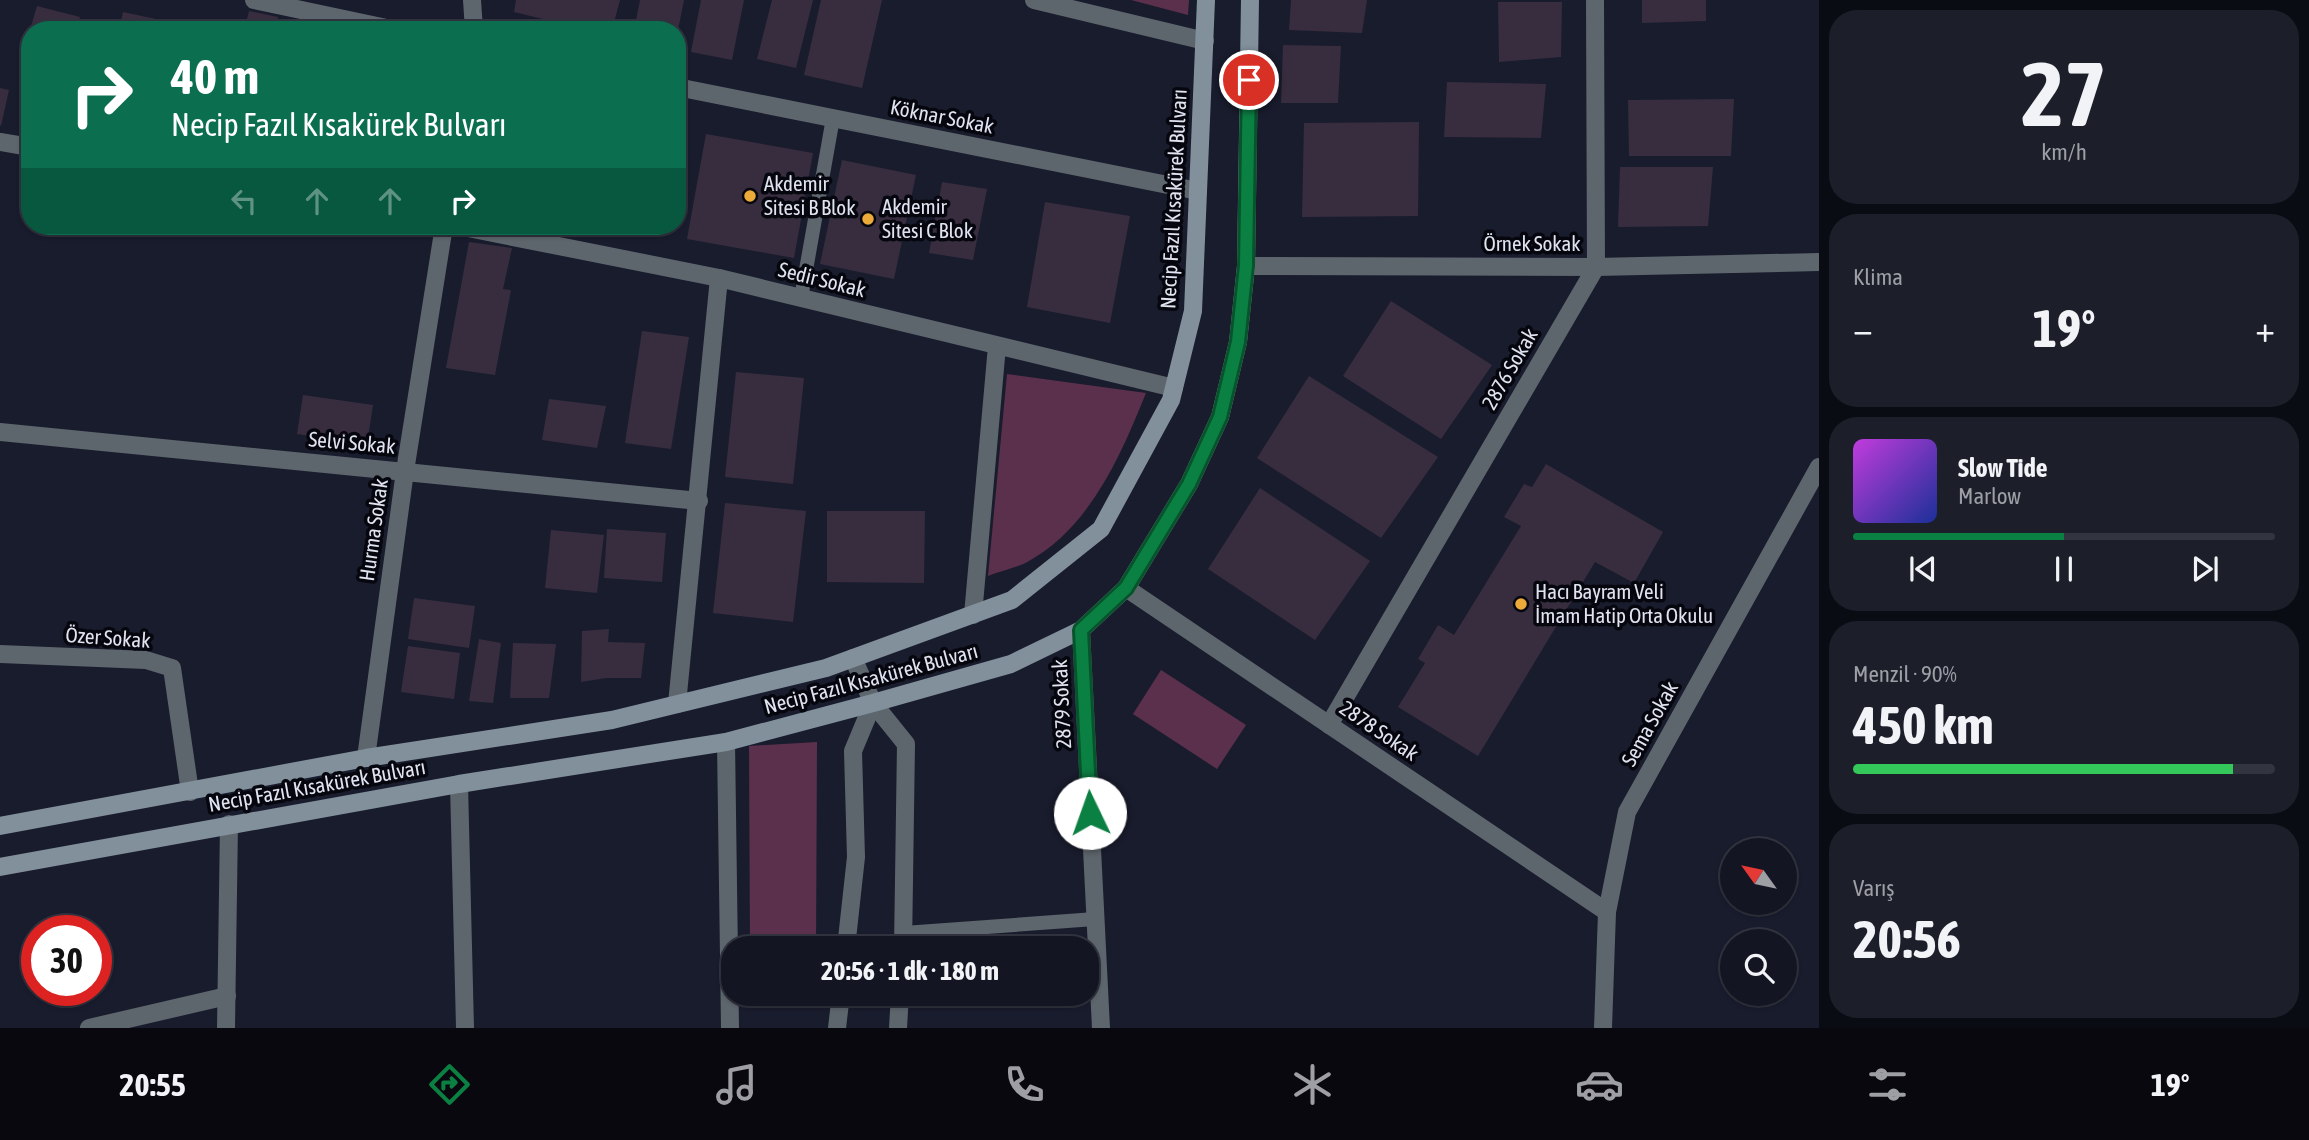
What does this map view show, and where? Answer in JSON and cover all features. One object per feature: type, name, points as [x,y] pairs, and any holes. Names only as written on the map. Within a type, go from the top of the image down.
[{"type":"main road","name":"Necip Fazıl Kısakürek Bulvarı","points":[[0,826],[366,758],[612,720],[825,668],[1012,600],[1101,530],[1171,400],[1193,310],[1206,0]]},
{"type":"main road","name":"Necip Fazıl Kısakürek Bulvarı","points":[[0,867],[459,784],[726,742],[873,704],[1011,664],[1081,630],[1126,588],[1189,484],[1220,417],[1238,342],[1246,266],[1250,0]]},
{"type":"street","points":[[254,0],[353,21]]},
{"type":"street","points":[[472,0],[473,21]]},
{"type":"street","points":[[1034,0],[1205,41]]},
{"type":"street","points":[[1595,0],[1596,267]]},
{"type":"street","name":"Köknar Sokak","points":[[686,89],[1198,191]]},
{"type":"street","points":[[0,142],[21,146]]},
{"type":"street","name":"Hurma Sokak","points":[[366,758],[405,471],[443,235]]},
{"type":"street","name":"Sedir Sokak","points":[[503,235],[719,278],[1174,388]]},
{"type":"street","name":"Örnek Sokak","points":[[1246,266],[1596,267],[1819,262]]},
{"type":"street","name":"2876 Sokak","points":[[1329,725],[1596,267]]},
{"type":"street","points":[[677,704],[719,278]]},
{"type":"street","points":[[973,615],[998,345]]},
{"type":"street","name":"Selvi Sokak","points":[[0,432],[699,501]]},
{"type":"street","name":"Sema Sokak","points":[[1603,1028],[1607,912],[1627,812],[1819,467]]},
{"type":"street","name":"2878 Sokak","points":[[1126,588],[1607,912]]},
{"type":"street","name":"2879 Sokak","points":[[1081,630],[1101,1028]]},
{"type":"street","name":"Özer Sokak","points":[[0,654],[146,660],[172,668],[190,792]]},
{"type":"street","points":[[853,658],[873,704],[906,744],[904,936]]},
{"type":"street","points":[[847,936],[856,857],[853,751],[873,704]]},
{"type":"street","points":[[726,742],[730,1028]]},
{"type":"street","points":[[459,784],[465,1028]]},
{"type":"street","points":[[226,1028],[229,824]]},
{"type":"street","points":[[89,1028],[227,996]]},
{"type":"street","points":[[837,1028],[840,1006]]},
{"type":"street","points":[[898,1028],[899,1006]]},
{"type":"lane","points":[[801,298],[833,118]]},
{"type":"lane","points":[[947,936],[1095,919]]},
{"type":"shaded area","points":[[1131,0],[1189,0],[1188,15]]},
{"type":"shaded area","points":[[1007,374],[1146,393],[1126,441],[1101,488],[1070,529],[1051,547],[1029,561],[988,576]]},
{"type":"shaded area","points":[[1161,670],[1246,725],[1217,769],[1133,714]]},
{"type":"shaded area","points":[[817,742],[816,936],[750,936],[749,746]]},
{"type":"building","points":[[516,0],[620,0],[614,21],[551,21],[514,12]]},
{"type":"building","points":[[640,0],[684,0],[680,21],[636,21]]},
{"type":"building","points":[[701,0],[744,0],[732,60],[691,52]]},
{"type":"building","points":[[772,0],[813,0],[796,68],[757,59]]},
{"type":"building","points":[[821,0],[882,0],[862,88],[804,75]]},
{"type":"building","points":[[1291,0],[1367,0],[1362,33],[1289,30]]},
{"type":"building","points":[[1642,0],[1706,0],[1706,21],[1642,23]]},
{"type":"building","points":[[1498,2],[1562,2],[1561,57],[1499,62]]},
{"type":"building","points":[[37,6],[80,17],[79,21],[33,21]]},
{"type":"building","points":[[249,11],[278,17],[277,21],[246,21]]},
{"type":"building","points":[[123,12],[165,21],[121,21]]},
{"type":"building","points":[[1283,45],[1341,46],[1338,103],[1281,103]]},
{"type":"building","points":[[1447,82],[1546,84],[1541,138],[1444,137]]},
{"type":"building","points":[[0,88],[9,90],[1,126],[0,125]]},
{"type":"building","points":[[1734,99],[1731,156],[1629,156],[1628,100]]},
{"type":"building","points":[[1419,122],[1418,216],[1302,217],[1304,123]]},
{"type":"building","name":"Akdemir Sitesi B Blok","points":[[706,134],[813,153],[794,258],[687,239]]},
{"type":"building","name":"Akdemir Sitesi C Blok","points":[[842,160],[916,175],[894,279],[820,264]]},
{"type":"building","points":[[1620,167],[1713,167],[1708,226],[1618,227]]},
{"type":"building","points":[[942,182],[987,189],[973,260],[929,253]]},
{"type":"building","points":[[1045,202],[1130,216],[1110,323],[1027,307]]},
{"type":"building","points":[[469,242],[512,248],[503,289],[511,290],[495,375],[446,368]]},
{"type":"building","points":[[1391,301],[1492,365],[1441,439],[1343,376]]},
{"type":"building","points":[[642,331],[689,337],[671,449],[625,443]]},
{"type":"building","points":[[736,372],[804,378],[793,484],[725,477]]},
{"type":"building","points":[[1309,376],[1438,457],[1381,538],[1257,458]]},
{"type":"building","points":[[303,395],[373,405],[367,444],[297,434]]},
{"type":"building","points":[[549,399],[606,406],[597,448],[542,440]]},
{"type":"building","name":"Hacı Bayram Veli İmam Hatip Orta Okulu","points":[[1546,464],[1663,532],[1634,583],[1595,562],[1478,756],[1398,707],[1425,663],[1418,659],[1438,625],[1454,635],[1521,526],[1504,517],[1524,484],[1532,487]]},
{"type":"building","points":[[1260,488],[1370,561],[1315,640],[1208,569]]},
{"type":"building","points":[[725,503],[806,511],[793,622],[713,613]]},
{"type":"building","points":[[827,511],[925,511],[924,583],[827,582]]},
{"type":"building","points":[[607,529],[666,533],[662,582],[604,578]]},
{"type":"building","points":[[551,530],[604,535],[597,593],[545,588]]},
{"type":"building","points":[[414,598],[475,606],[469,648],[408,639]]},
{"type":"building","points":[[609,629],[608,642],[645,643],[641,678],[606,678],[581,682],[582,631]]},
{"type":"building","points":[[479,639],[501,643],[493,703],[469,701]]},
{"type":"building","points":[[513,643],[556,644],[549,698],[510,698]]},
{"type":"building","points":[[408,646],[460,653],[454,699],[401,692]]},
{"type":"place","name":"Akdemir Sitesi B Blok","points":[[750,196]]},
{"type":"place","name":"Akdemir Sitesi C Blok","points":[[868,219]]},
{"type":"place","name":"Hacı Bayram Veli İmam Hatip Orta Okulu","points":[[1521,604]]},
{"type":"route","points":[[1090,813],[1081,630],[1126,588],[1189,484],[1220,417],[1238,342],[1246,266],[1249,80]]}]
